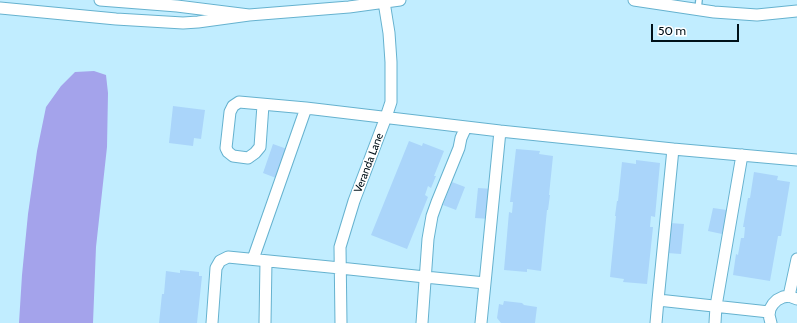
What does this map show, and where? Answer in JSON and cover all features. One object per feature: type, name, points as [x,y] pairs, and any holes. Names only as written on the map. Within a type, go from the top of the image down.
[{"type":"street","points":[[100,0],[177,6],[248,15]]},
{"type":"street","points":[[0,8],[116,19],[183,23],[400,0]]},
{"type":"street","points":[[634,0],[698,5],[714,12],[757,14],[797,11]]},
{"type":"street","name":"Veranda Lane","points":[[341,323],[340,247],[352,207],[391,102],[392,62],[384,1]]},
{"type":"street","points":[[263,105],[260,147],[248,158],[233,156],[226,148],[230,112],[233,106],[239,102],[306,108],[500,131],[673,149],[797,160]]},
{"type":"street","points":[[253,259],[306,108]]},
{"type":"street","points":[[422,323],[428,239],[432,216],[466,127]]},
{"type":"street","points":[[481,323],[500,131]]},
{"type":"street","points":[[656,323],[673,149]]},
{"type":"street","points":[[715,323],[716,306],[742,155]]},
{"type":"street","points":[[212,323],[216,268],[220,261],[228,256],[485,283]]},
{"type":"street","points":[[658,300],[716,306],[770,318],[773,304],[783,297],[793,298],[797,259]]},
{"type":"street","points":[[265,323],[266,261]]},
{"type":"water","points":[[94,71],[106,75],[108,93],[107,147],[96,247],[93,323],[19,323],[28,214],[37,151],[46,107],[61,86],[75,72]]},
{"type":"building","points":[[173,106],[205,110],[201,139],[194,138],[193,146],[169,143]]},
{"type":"building","points":[[409,141],[422,146],[423,143],[444,151],[431,188],[428,186],[425,195],[428,197],[407,249],[371,235]]},
{"type":"building","points":[[273,144],[287,149],[276,178],[263,173]]},
{"type":"building","points":[[516,149],[540,151],[539,154],[553,156],[541,271],[527,269],[527,272],[504,270],[509,212],[512,213],[513,202],[510,202]]},
{"type":"building","points":[[636,160],[660,163],[655,217],[651,216],[650,227],[653,227],[647,284],[623,282],[624,279],[610,277],[615,216],[622,162],[636,164]]},
{"type":"building","points":[[754,172],[778,176],[777,180],[790,182],[781,236],[778,236],[770,281],[733,275],[736,254],[738,255],[741,238],[744,238],[745,227],[743,227]]},
{"type":"building","points":[[452,182],[465,187],[456,210],[443,205]]},
{"type":"building","points":[[478,188],[493,189],[490,219],[475,218]]},
{"type":"building","points":[[713,208],[727,210],[722,234],[708,231]]},
{"type":"building","points":[[670,223],[684,224],[681,254],[667,253]]},
{"type":"building","points":[[180,270],[199,272],[199,276],[202,276],[197,323],[159,323],[166,271],[180,273]]},
{"type":"building","points":[[504,301],[522,303],[524,305],[537,307],[535,323],[501,323],[497,318],[499,304],[503,305]]}]
